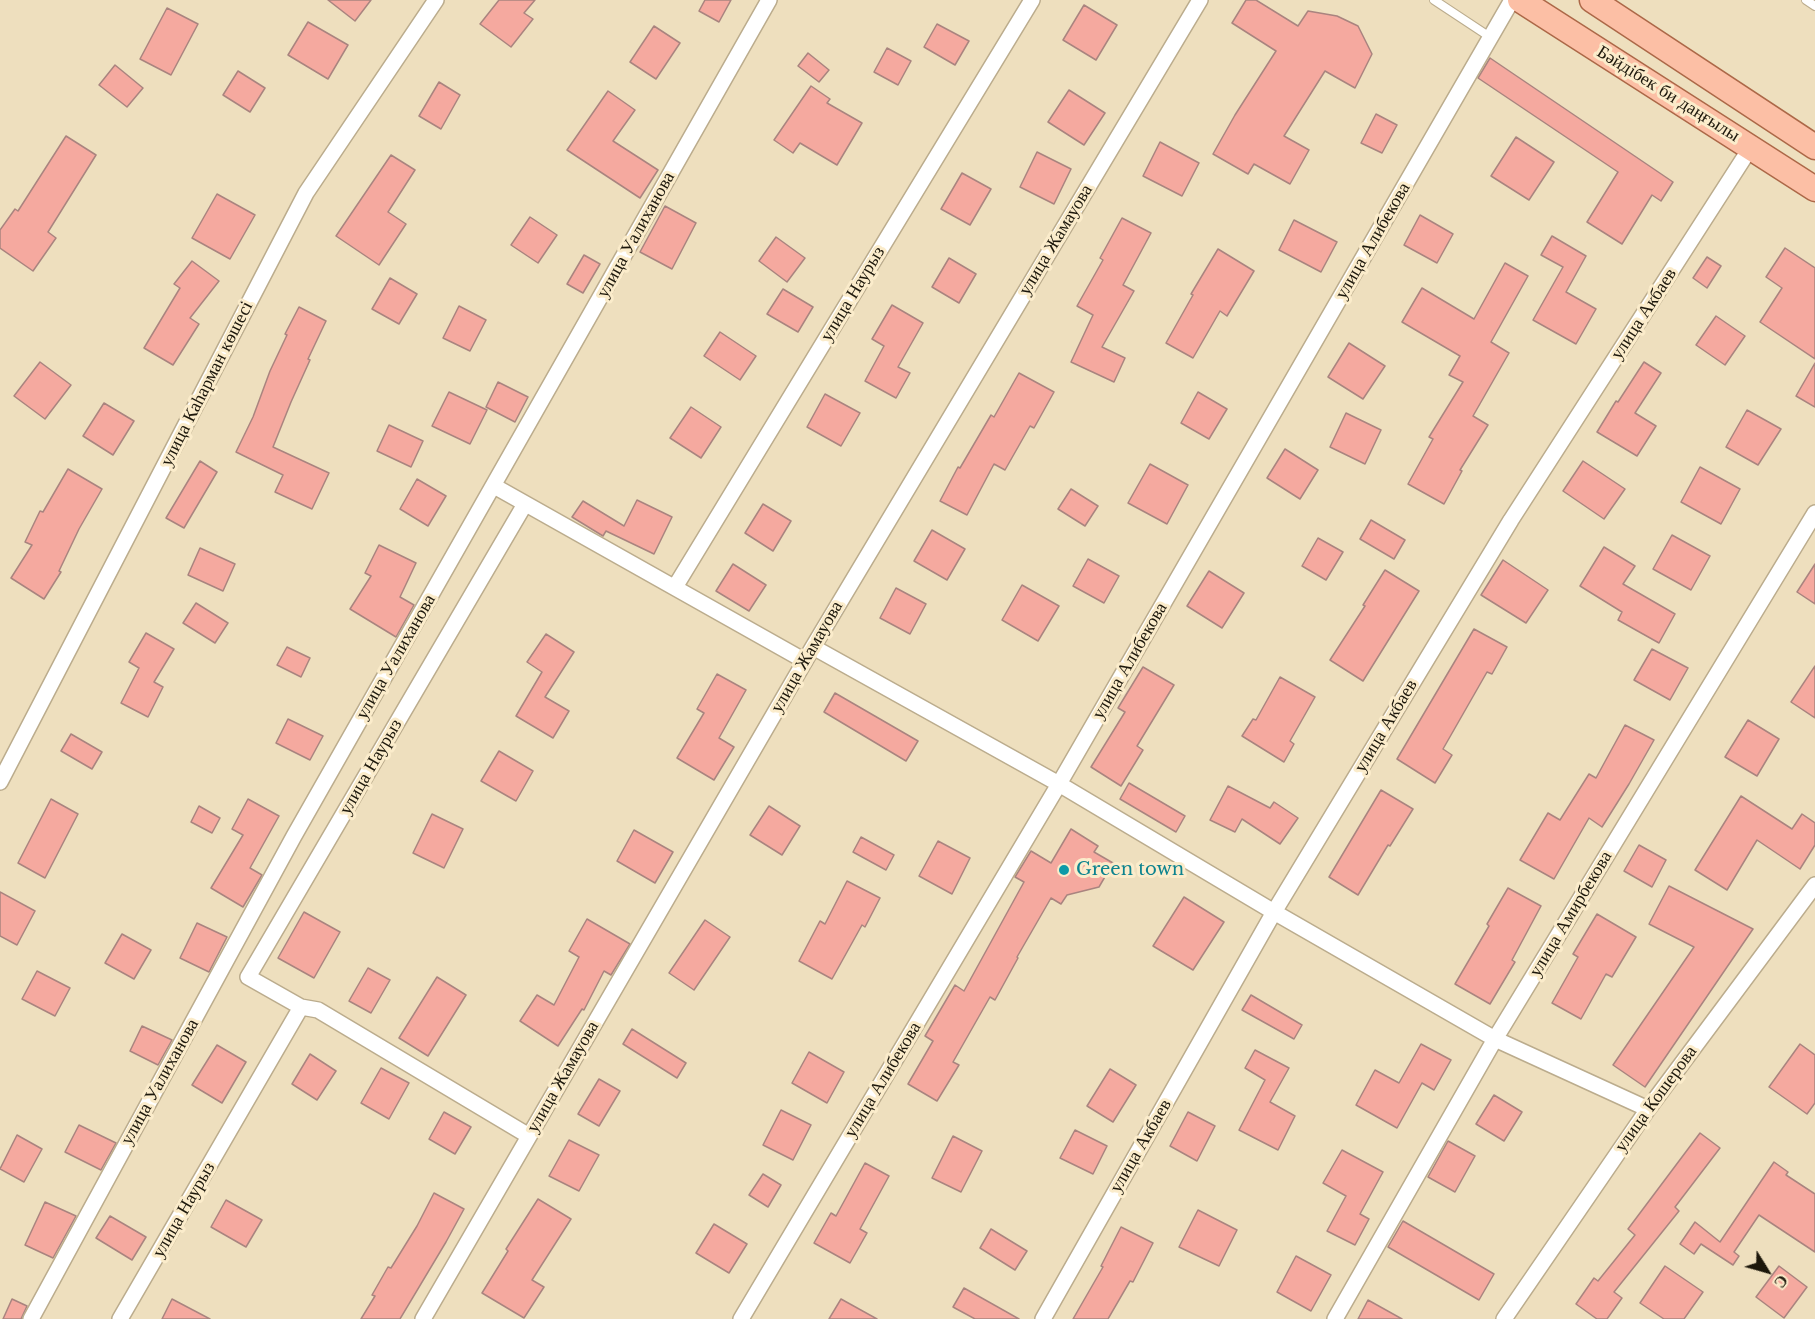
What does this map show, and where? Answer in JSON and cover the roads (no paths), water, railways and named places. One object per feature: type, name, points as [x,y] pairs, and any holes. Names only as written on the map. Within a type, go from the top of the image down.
[{"type":"main road","name":"Бәйдібек би даңғылы","points":[[1520,0],[1815,189]]},
{"type":"main road","name":"Бәйдібек би даңғылы","points":[[1592,0],[1815,147]]},
{"type":"street","name":"улица Каһарман көшесі","points":[[0,782],[306,193],[436,0]]},
{"type":"street","name":"улица Уалиханова","points":[[30,1319],[294,836],[769,0]]},
{"type":"street","name":"улица Наурыз","points":[[675,587],[1032,0]]},
{"type":"street","name":"улица Жамауова","points":[[423,1319],[813,647],[1200,0]]},
{"type":"street","name":"улица Алибекова","points":[[741,1319],[1059,784],[1512,0]]},
{"type":"street","name":"улица Акбаев","points":[[1043,1319],[1274,912],[1511,520],[1751,147]]},
{"type":"street","points":[[494,486],[805,661]]},
{"type":"street","name":"улица Наурыз","points":[[525,504],[248,977],[301,1007],[318,1010],[529,1136]]},
{"type":"street","name":"улица Амирбекова","points":[[1335,1319],[1495,1039],[1815,513]]},
{"type":"street","points":[[813,647],[1059,784],[1274,912],[1495,1039],[1648,1109]]},
{"type":"street","name":"улица Кошерова","points":[[1504,1319],[1648,1109],[1815,885]]},
{"type":"street","name":"улица Наурыз","points":[[120,1319],[301,1007]]},
{"type":"lane","points":[[1434,0],[1490,37]]},
{"type":"lane","points":[[1806,0],[1815,6]]},
{"type":"place","name":"Green town","points":[[1064,870]]}]
